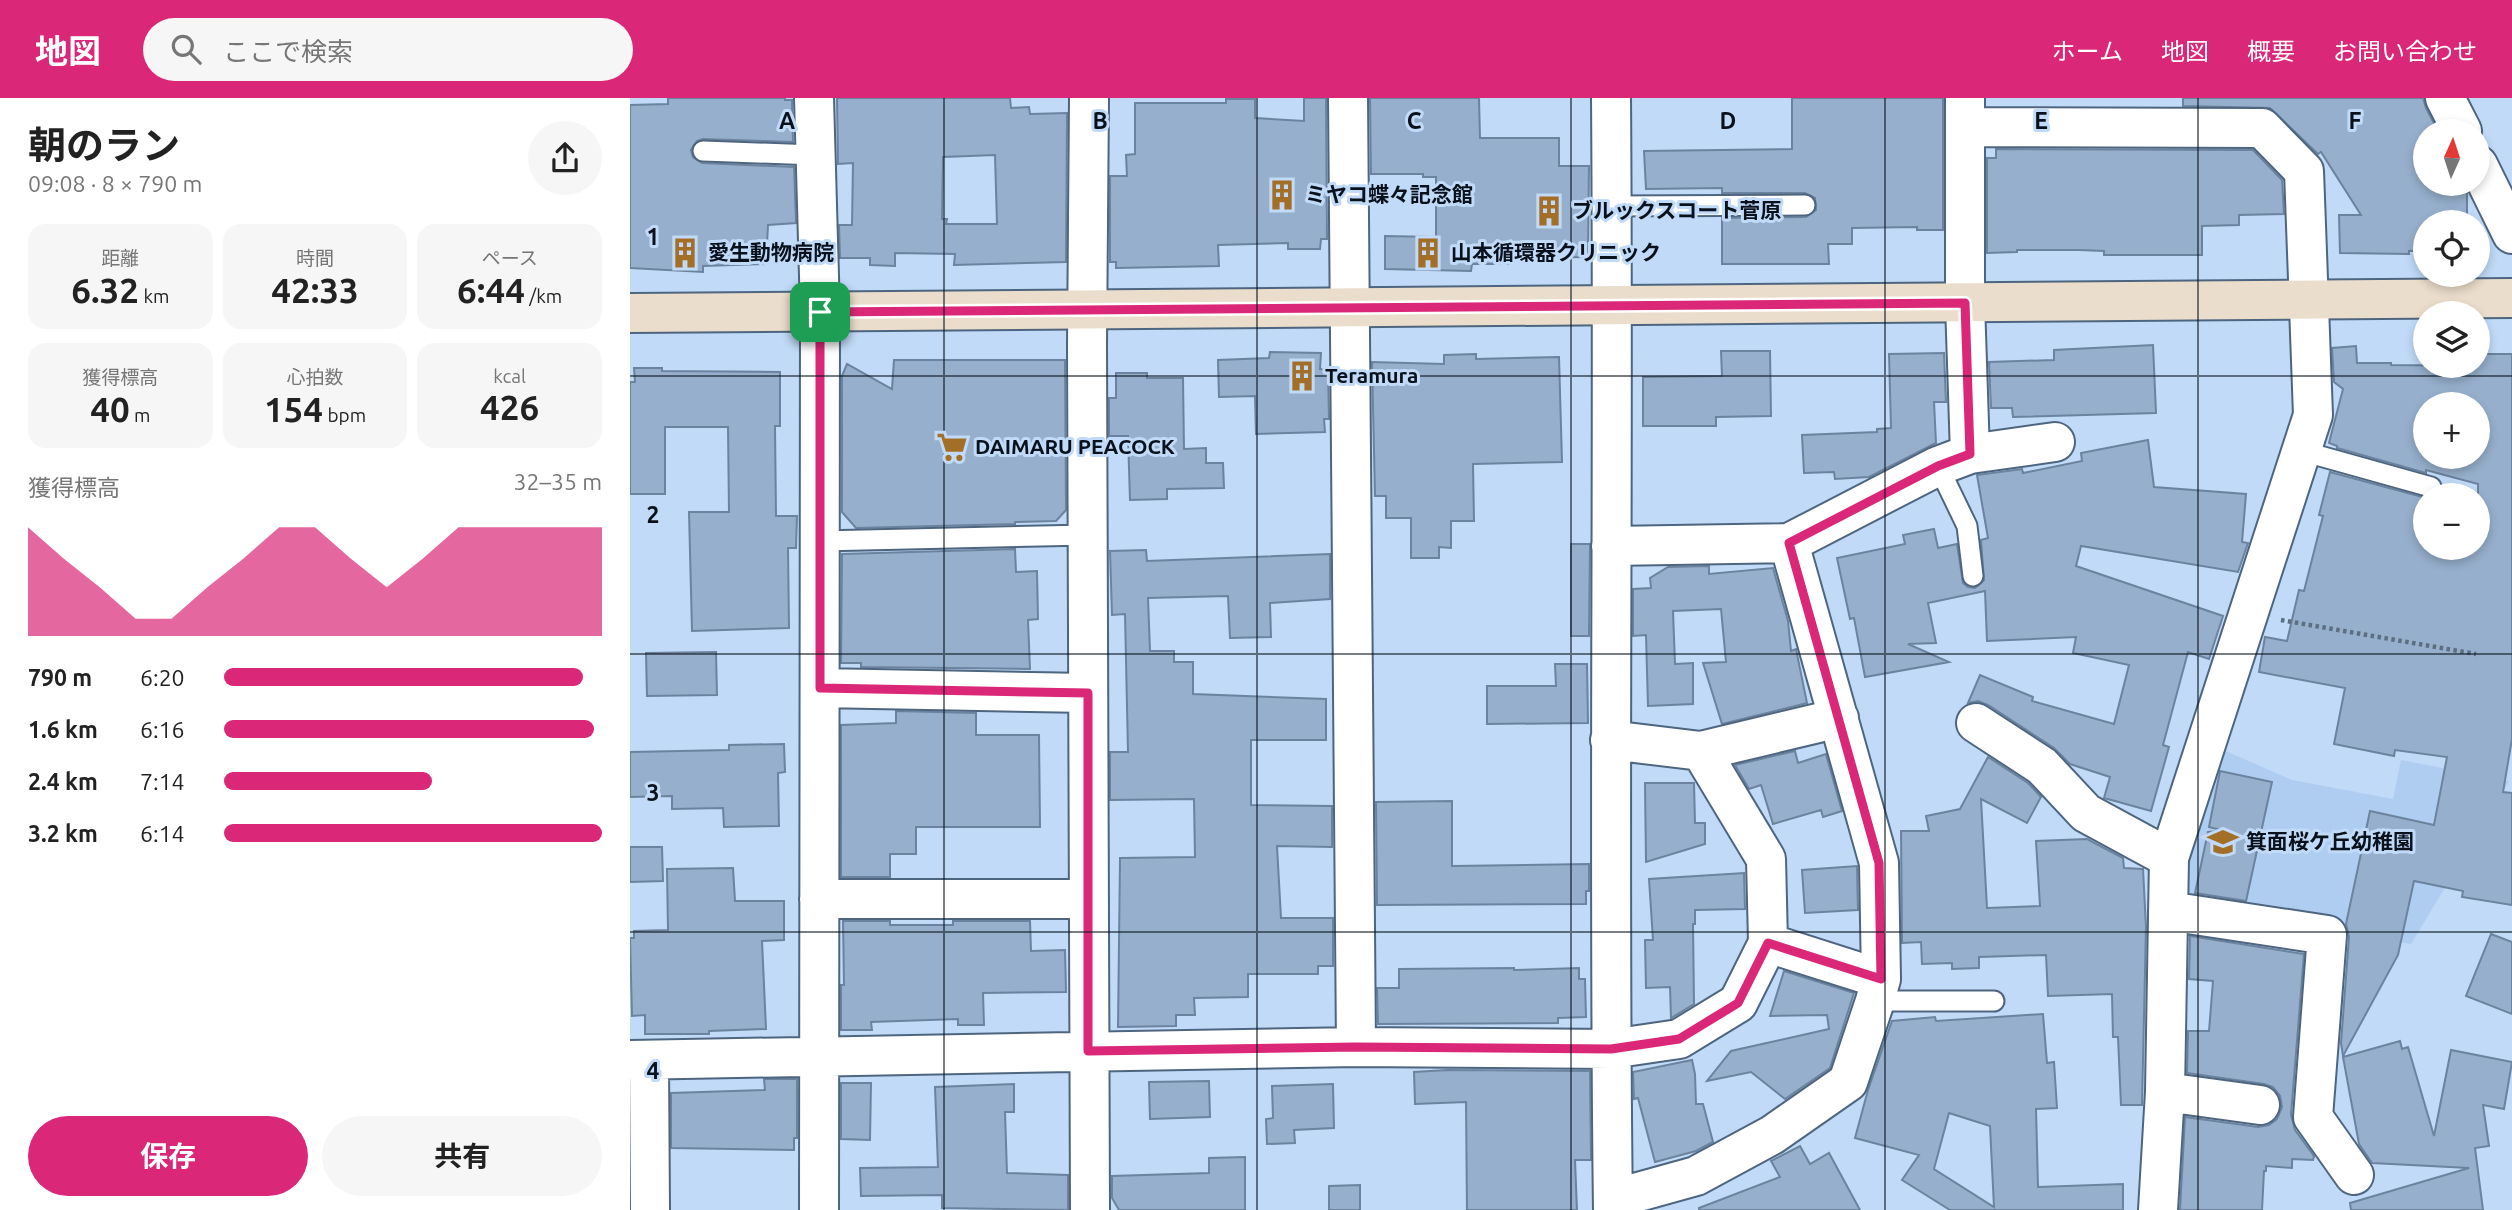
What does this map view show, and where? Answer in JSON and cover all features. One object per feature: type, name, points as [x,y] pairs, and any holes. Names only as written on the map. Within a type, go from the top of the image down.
[{"type":"street","points":[[814,98],[820,312],[819,1210]]},
{"type":"street","points":[[1088,98],[1090,1210]]},
{"type":"street","points":[[1348,98],[1356,1047]]},
{"type":"street","points":[[1611,98],[1613,305],[1610,740],[1613,1204],[1696,1175],[1772,1135],[1848,1082],[1878,990],[1879,863],[1789,543]]},
{"type":"street","points":[[2445,98],[2456,119]]},
{"type":"street","points":[[1954,460],[1965,303],[1965,112],[2262,128],[2304,171],[2314,415],[2168,858],[2165,1092],[2158,1210]]},
{"type":"street","points":[[2490,189],[2512,234]]},
{"type":"street","points":[[630,313],[2512,299]]},
{"type":"street","points":[[1611,546],[1789,543],[1954,460],[2055,442]]},
{"type":"street","points":[[820,688],[1088,693]]},
{"type":"street","points":[[1610,740],[1701,751],[1839,718]]},
{"type":"street","points":[[1976,723],[2042,766],[2086,813],[2168,858]]},
{"type":"street","points":[[650,1210],[640,1060],[1356,1047],[1611,1049],[1679,1039],[1738,1003],[1768,943],[1766,859],[1701,751]]},
{"type":"street","points":[[819,899],[1089,899]]},
{"type":"street","points":[[2168,911],[2327,935],[2312,1117],[2354,1175]]},
{"type":"street","points":[[1768,943],[1878,990]]},
{"type":"street","points":[[2165,1092],[2260,1105]]},
{"type":"lane","points":[[703,151],[815,155]]},
{"type":"lane","points":[[1612,206],[1805,205]]},
{"type":"lane","points":[[2302,451],[2417,483]]},
{"type":"lane","points":[[1954,460],[1967,526],[1973,576]]},
{"type":"lane","points":[[820,541],[1087,536]]},
{"type":"lane","points":[[1878,990],[1994,1001]]},
{"type":"path","points":[[2248,614],[2476,654]]},
{"type":"shaded area","points":[[2219,748],[2292,780],[2393,799],[2401,760],[2509,781],[2411,944],[2254,917],[2178,899],[2188,840]]},
{"type":"building","points":[[668,98],[792,100],[793,142],[703,139],[697,141],[691,150],[693,157],[702,163],[794,167],[796,223],[768,225],[766,264],[703,266],[703,272],[630,268],[630,105],[668,104]]},
{"type":"building","points":[[837,98],[1010,98],[1011,108],[1029,107],[1030,114],[1067,113],[1066,262],[954,265],[955,254],[895,253],[895,266],[870,265],[870,258],[840,258],[839,225],[852,225],[853,163],[838,164]],"holes":[[[995,155],[997,224],[946,224],[947,219],[942,219],[943,157]]]},
{"type":"building","points":[[1304,98],[1326,98],[1327,239],[1321,239],[1320,249],[1288,249],[1288,243],[1218,245],[1219,266],[1116,268],[1116,262],[1110,262],[1110,176],[1127,176],[1126,155],[1135,154],[1135,103],[1226,103],[1226,99],[1255,99],[1255,118],[1304,121]]},
{"type":"building","points":[[1370,98],[1479,98],[1480,138],[1559,138],[1559,166],[1589,166],[1588,257],[1509,258],[1509,264],[1472,264],[1471,271],[1385,269],[1385,236],[1436,237],[1436,177],[1423,177],[1423,174],[1371,174]]},
{"type":"building","points":[[1792,98],[1943,98],[1943,230],[1917,230],[1917,227],[1852,228],[1852,244],[1828,244],[1829,264],[1722,264],[1722,218],[1806,217],[1816,210],[1815,198],[1805,193],[1722,193],[1722,188],[1646,189],[1644,151],[1792,149]]},
{"type":"building","points":[[2183,98],[2423,98],[2432,119],[2413,119],[2413,196],[2467,196],[2467,210],[2413,210],[2413,251],[2409,251],[2409,254],[2340,253],[2339,215],[2361,215],[2321,152],[2318,154],[2270,108],[2183,106]]},
{"type":"building","points":[[1996,149],[2253,150],[2282,180],[2284,214],[2239,215],[2239,225],[2202,226],[2202,255],[2104,255],[2104,251],[2079,250],[1987,253],[1987,158],[1996,158]]},
{"type":"building","points":[[2153,345],[2156,413],[2013,417],[2012,408],[1991,408],[1989,362],[2054,360],[2054,350]]},
{"type":"building","points":[[2356,346],[2357,363],[2413,365],[2413,378],[2490,378],[2490,354],[2512,354],[2512,739],[2503,792],[2512,793],[2512,905],[2462,897],[2463,891],[2414,881],[2398,955],[2343,1056],[2341,1043],[2349,937],[2346,924],[2370,811],[2434,825],[2447,757],[2395,750],[2394,756],[2334,744],[2345,688],[2259,672],[2265,637],[2287,641],[2299,590],[2304,591],[2323,516],[2319,515],[2330,472],[2413,494],[2413,560],[2490,560],[2490,483],[2474,483],[2426,470],[2426,473],[2337,448],[2329,443],[2343,389],[2334,382],[2332,348]]},
{"type":"building","points":[[1721,351],[1770,351],[1771,416],[1716,417],[1716,426],[1643,426],[1643,377],[1722,376]]},
{"type":"building","points":[[1270,352],[1321,353],[1320,369],[1328,370],[1329,419],[1324,419],[1325,432],[1256,434],[1255,396],[1219,397],[1218,360],[1269,358]]},
{"type":"building","points":[[1944,353],[1946,402],[1934,402],[1936,443],[1869,477],[1835,479],[1834,472],[1804,473],[1802,435],[1877,432],[1877,429],[1891,428],[1889,354]]},
{"type":"building","points":[[1476,354],[1476,359],[1559,357],[1562,462],[1473,464],[1474,521],[1451,521],[1451,548],[1439,547],[1439,558],[1411,558],[1411,518],[1386,518],[1386,496],[1375,496],[1372,362],[1444,364],[1444,355]]},
{"type":"building","name":"DAIMARU PEACOCK","points":[[894,360],[1065,360],[1066,510],[1056,521],[856,528],[842,512],[842,376],[847,364],[892,389]]},
{"type":"building","points":[[634,368],[662,368],[662,371],[780,372],[780,426],[775,426],[776,516],[797,516],[796,548],[788,548],[789,628],[692,631],[689,512],[729,512],[728,427],[665,427],[665,494],[630,494],[630,382],[635,382]]},
{"type":"building","points":[[1116,373],[1147,373],[1147,378],[1183,378],[1184,449],[1206,448],[1206,463],[1223,463],[1224,488],[1167,489],[1167,499],[1130,500],[1128,436],[1109,436],[1109,398],[1116,398]]},
{"type":"building","points":[[2148,440],[2154,487],[2246,494],[2242,542],[2248,543],[2238,572],[2081,546],[2076,566],[2223,616],[2209,659],[2188,652],[2163,745],[2169,747],[2151,811],[2104,798],[2110,777],[2070,764],[2054,748],[1988,705],[1978,701],[1968,703],[1980,675],[2033,697],[2032,701],[2114,724],[2129,665],[2073,653],[2076,637],[1987,641],[1985,591],[1928,603],[1936,643],[1908,644],[1949,662],[1865,677],[1854,618],[1850,619],[1837,558],[1905,544],[1903,535],[1934,529],[1938,548],[1957,544],[1963,583],[1975,588],[1984,580],[1981,540],[1988,538],[1977,475],[2022,469],[2023,473],[2082,461],[2081,453]]},
{"type":"building","points":[[1571,544],[1590,544],[1589,636],[1571,636]]},
{"type":"building","points":[[1015,549],[1016,572],[1037,571],[1038,619],[1028,620],[1030,669],[861,667],[861,663],[841,663],[842,554]]},
{"type":"building","points":[[1146,550],[1147,561],[1330,554],[1330,599],[1270,603],[1271,637],[1230,638],[1228,596],[1148,598],[1150,651],[1174,651],[1174,662],[1193,662],[1193,694],[1326,699],[1326,740],[1251,740],[1251,805],[1332,806],[1332,847],[1277,846],[1281,918],[1333,918],[1333,966],[1318,966],[1318,974],[1248,974],[1248,997],[1194,998],[1195,1015],[1176,1015],[1176,1026],[1118,1027],[1120,858],[1195,857],[1194,799],[1110,800],[1110,752],[1128,752],[1125,614],[1112,615],[1110,551]]},
{"type":"building","points":[[1709,566],[1709,574],[1773,568],[1788,621],[1791,651],[1796,649],[1807,703],[1722,724],[1703,663],[1726,662],[1721,609],[1673,611],[1675,664],[1693,663],[1693,704],[1648,706],[1646,635],[1633,636],[1633,589],[1651,588],[1650,578],[1668,567]]},
{"type":"building","points":[[716,652],[717,695],[647,696],[646,653]]},
{"type":"building","points":[[1555,664],[1587,664],[1588,723],[1487,724],[1487,686],[1556,686]]},
{"type":"building","points":[[896,711],[976,713],[976,735],[1039,735],[1040,827],[916,827],[916,854],[890,854],[890,877],[841,877],[841,725],[896,723]]},
{"type":"building","points":[[784,744],[785,772],[778,773],[779,826],[724,827],[723,808],[672,809],[672,796],[630,797],[630,752],[729,750],[729,745]]},
{"type":"building","points":[[1795,751],[1798,763],[1826,754],[1842,811],[1823,817],[1821,810],[1773,824],[1761,785],[1749,789],[1735,765]]},
{"type":"building","points":[[1988,757],[2028,783],[2041,797],[2027,823],[1981,799],[1987,908],[2040,906],[2036,841],[2087,839],[2123,858],[2124,868],[2143,869],[2146,927],[2142,1105],[2121,1105],[2118,1037],[2113,1037],[2112,994],[2048,996],[2046,955],[1979,957],[1979,968],[1952,969],[1952,963],[1922,964],[1921,942],[1902,943],[1901,831],[1929,831],[1926,816],[1960,809]]},
{"type":"building","points":[[2220,771],[2272,782],[2246,901],[2195,893],[2208,832],[2225,831],[2209,827]]},
{"type":"building","points":[[1645,783],[1694,783],[1695,823],[1705,823],[1705,844],[1646,862]]},
{"type":"building","points":[[1452,801],[1452,866],[1589,864],[1586,904],[1377,905],[1376,802]]},
{"type":"building","points":[[630,847],[662,847],[663,881],[630,882]]},
{"type":"building","points":[[1857,866],[1858,910],[1805,913],[1802,870]]},
{"type":"building","points":[[733,868],[735,901],[784,901],[784,940],[762,941],[766,1029],[709,1031],[709,1034],[645,1034],[645,1015],[632,1016],[630,938],[634,938],[634,931],[668,930],[667,869]]},
{"type":"building","points":[[1744,873],[1745,909],[1695,910],[1694,1004],[1671,1018],[1670,987],[1646,988],[1645,940],[1653,940],[1649,879]]},
{"type":"building","points":[[843,921],[890,921],[890,925],[953,925],[953,921],[1030,921],[1031,951],[1065,950],[1066,992],[983,993],[984,1025],[958,1025],[958,1019],[871,1022],[872,1030],[841,1030],[841,985],[844,985]]},
{"type":"building","points":[[2491,934],[2512,942],[2512,1014],[2466,996]]},
{"type":"building","points":[[2190,936],[2304,954],[2291,1115],[2295,1130],[2314,1156],[2313,1160],[2292,1159],[2292,1168],[2266,1166],[2262,1210],[2180,1210],[2185,1117],[2258,1127],[2269,1125],[2277,1119],[2282,1107],[2280,1096],[2273,1087],[2187,1073],[2188,1031],[2209,1031],[2213,981],[2189,979]]},
{"type":"building","points":[[1579,968],[1579,979],[1585,979],[1586,1017],[1558,1018],[1558,1023],[1378,1024],[1377,988],[1399,988],[1399,969]]},
{"type":"building","points":[[1784,971],[1854,993],[1830,1068],[1785,1099],[1751,1072],[1707,1081],[1731,1051],[1829,1029],[1827,1015],[1770,1016]]},
{"type":"building","points":[[2043,1014],[2047,1063],[2054,1062],[2057,1108],[2036,1109],[2038,1187],[2123,1184],[2123,1210],[1950,1210],[1902,1180],[1919,1155],[1855,1138],[1892,1021],[1935,1017],[1936,1021]],"holes":[[[1949,1113],[1990,1126],[1994,1207],[1934,1169]]]},
{"type":"building","points":[[2400,1041],[2402,1049],[2408,1047],[2434,1136],[2451,1050],[2512,1062],[2504,1109],[2483,1105],[2489,1146],[2475,1148],[2483,1210],[2351,1210],[2350,1203],[2469,1168],[2372,1163],[2359,1144],[2343,1057]]},
{"type":"building","points":[[1692,1060],[1696,1104],[1703,1104],[1713,1142],[1696,1151],[1655,1162],[1638,1098],[1634,1099],[1633,1072]]},
{"type":"building","points":[[1590,1071],[1591,1160],[1575,1160],[1577,1210],[1467,1210],[1466,1102],[1415,1104],[1414,1072]]},
{"type":"building","points":[[764,1079],[797,1079],[797,1138],[794,1138],[794,1150],[671,1148],[671,1093],[765,1090]]},
{"type":"building","points":[[1209,1081],[1210,1117],[1150,1119],[1149,1082]]},
{"type":"building","points":[[841,1083],[871,1083],[870,1140],[841,1139]]},
{"type":"building","points":[[1014,1084],[1014,1112],[1005,1112],[1007,1173],[1068,1175],[1068,1210],[942,1208],[942,1195],[861,1196],[860,1168],[938,1167],[935,1087]]},
{"type":"building","points":[[1333,1084],[1334,1128],[1294,1130],[1295,1143],[1267,1144],[1266,1119],[1273,1118],[1272,1086]]},
{"type":"building","points":[[1800,1146],[1810,1164],[1829,1153],[1860,1210],[1699,1210],[1780,1177],[1771,1161]]},
{"type":"building","points":[[1245,1157],[1245,1210],[1119,1210],[1112,1198],[1112,1176],[1209,1173],[1209,1158]]},
{"type":"building","points":[[1360,1185],[1360,1210],[1329,1210],[1329,1186]]},
{"type":"place","name":"ミヤコ蝶々記念館","points":[[1282,195]]},
{"type":"place","name":"ブルックスコート菅原","points":[[1549,211]]},
{"type":"place","name":"愛生動物病院","points":[[685,253]]},
{"type":"place","name":"山本循環器クリニック","points":[[1428,253]]},
{"type":"place","name":"Teramura","points":[[1302,376]]},
{"type":"place","name":"DAIMARU PEACOCK","points":[[952,447]]},
{"type":"place","name":"箕面桜ケ丘幼稚園","points":[[2223,842]]},
{"type":"route","points":[[1965,303],[1970,454],[1938,466],[1789,543],[1879,863],[1881,979],[1768,943],[1738,1003],[1679,1039],[1611,1049],[1356,1047],[1088,1051],[1088,693],[820,688],[820,312],[1965,303]]}]
